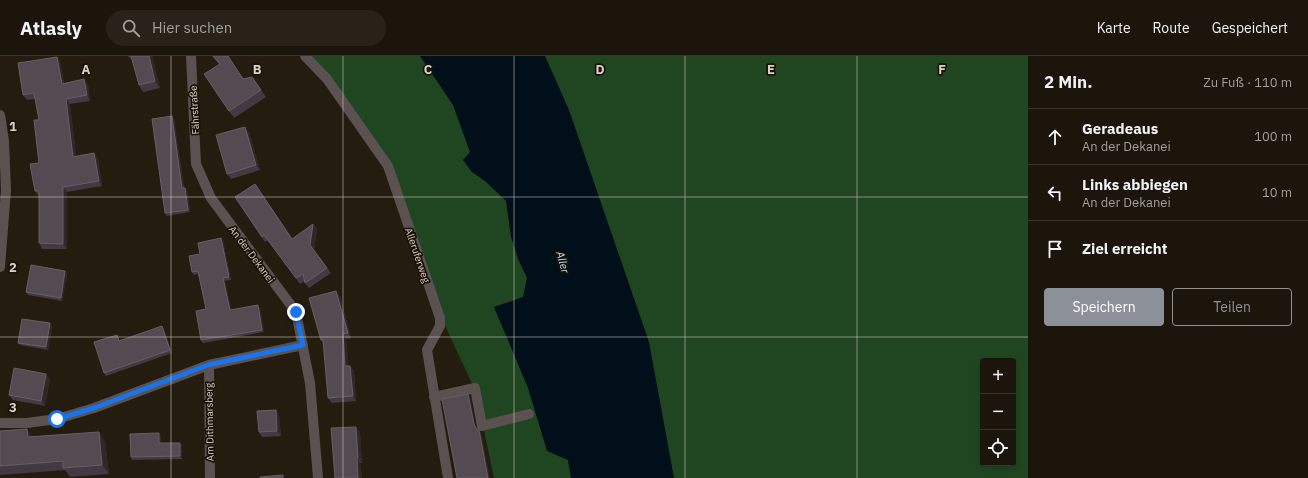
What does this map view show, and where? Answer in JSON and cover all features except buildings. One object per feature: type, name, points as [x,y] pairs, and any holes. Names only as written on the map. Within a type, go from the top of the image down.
[{"type":"street","name":"Fährstraße","points":[[191,56],[196,164]]},
{"type":"street","name":"Alleruferweg","points":[[305,56],[326,79],[388,166],[440,318],[440,326],[427,350],[448,478]]},
{"type":"street","points":[[0,115],[4,141],[6,190],[2,223],[0,268]]},
{"type":"street","name":"An der Dekanei","points":[[196,164],[211,198],[296,312],[310,383],[318,478]]},
{"type":"street","points":[[0,422],[27,423],[57,419],[94,408],[208,365],[303,345]]},
{"type":"street","name":"Am Dithmarsberg","points":[[208,365],[210,478]]},
{"type":"street","points":[[434,397],[475,388],[482,426],[529,414]]},
{"type":"green space","points":[[312,56],[1028,56],[1028,478],[494,478],[476,392],[447,330],[383,156]]},
{"type":"water","name":"Aller","points":[[420,56],[545,56],[569,110],[649,342],[674,478],[571,478],[568,460],[547,451],[528,388],[494,307],[523,297],[527,278],[518,259],[511,237],[506,201],[485,181],[472,172],[463,160],[470,152],[453,105]]},
{"type":"route","points":[[57,419],[94,408],[208,365],[303,345],[296,312]]}]
